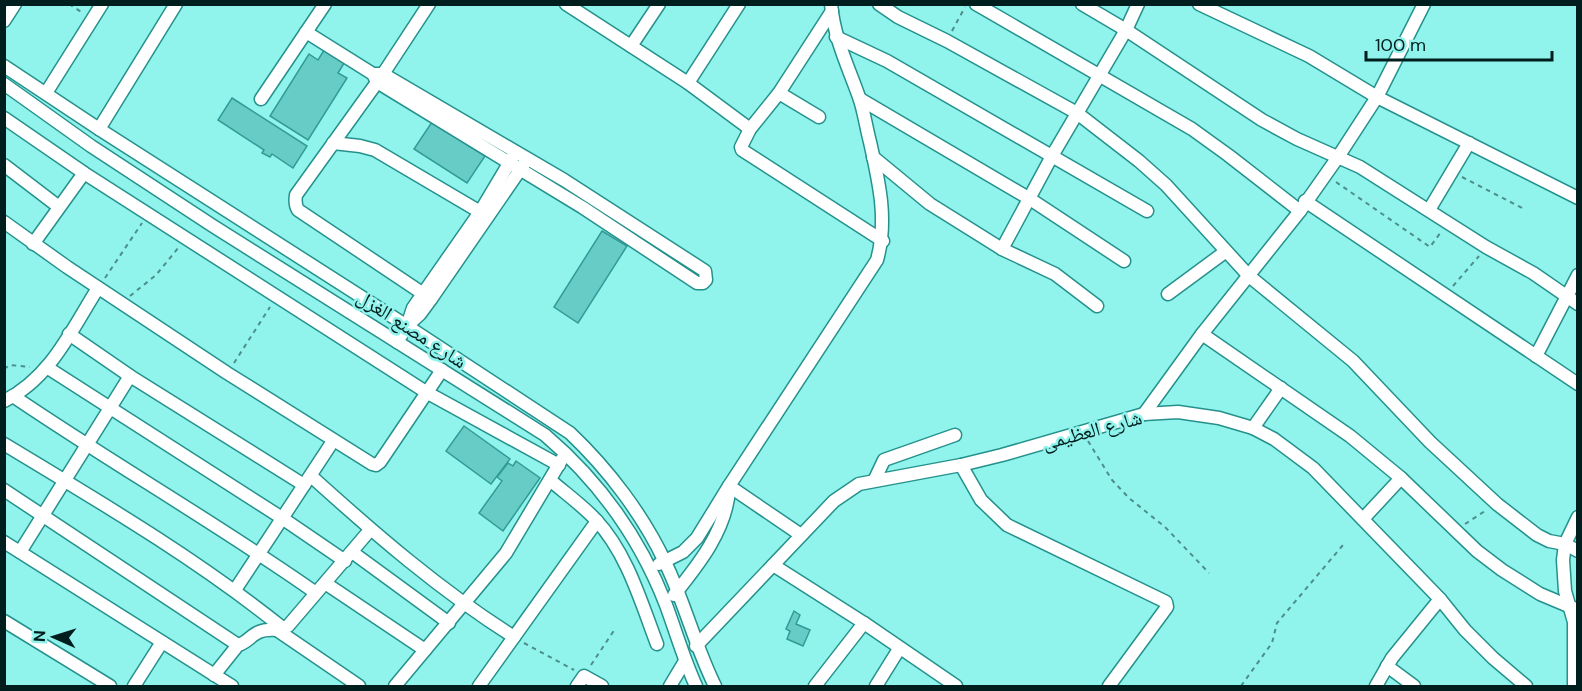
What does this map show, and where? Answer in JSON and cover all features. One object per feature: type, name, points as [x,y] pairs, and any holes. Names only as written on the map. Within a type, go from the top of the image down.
[{"type":"street","points":[[4,21],[15,4]]},
{"type":"street","points":[[46,93],[102,4]]},
{"type":"street","points":[[99,129],[176,4]]},
{"type":"street","points":[[261,99],[325,4]]},
{"type":"street","points":[[427,296],[298,210],[296,206],[297,195],[429,4]]},
{"type":"street","points":[[566,4],[585,9],[632,46],[688,83],[750,129]]},
{"type":"street","points":[[632,46],[659,4]]},
{"type":"street","points":[[688,83],[739,4]]},
{"type":"street","points":[[879,4],[898,17],[947,41],[1077,113],[1139,161],[1166,185],[1249,276],[1353,361],[1430,442],[1497,504],[1537,535],[1578,551]]},
{"type":"street","points":[[976,4],[1192,129],[1303,206],[1446,295],[1578,384]]},
{"type":"street","points":[[1082,4],[1278,129],[1360,167],[1486,247],[1533,273],[1572,301]]},
{"type":"street","points":[[1002,249],[1052,156],[1126,30],[1138,4]]},
{"type":"street","points":[[1198,4],[1309,56],[1377,97],[1578,198]]},
{"type":"street","points":[[1144,414],[1202,334],[1326,175],[1377,97],[1424,4]]},
{"type":"street","points":[[650,568],[682,552],[697,538],[877,260],[882,241],[883,215],[880,187],[860,99],[836,37],[831,8]]},
{"type":"street","points":[[831,8],[779,93],[750,129],[742,143],[742,150],[882,241]]},
{"type":"street","points":[[306,32],[377,77],[518,160],[705,271],[706,280],[698,283],[518,160]]},
{"type":"street","points":[[836,37],[887,61],[1147,211]]},
{"type":"street","name":"شارع مصنع الغزل","points":[[4,66],[570,433],[608,473],[646,527],[678,591],[696,646],[715,687]]},
{"type":"street","name":"شارع مصنع الغزل","points":[[4,84],[91,146],[213,226],[544,435],[565,453],[590,477],[611,503],[650,568],[696,687]]},
{"type":"street","points":[[779,93],[819,117]]},
{"type":"street","points":[[860,99],[1030,199],[1124,261]]},
{"type":"street","points":[[6,122],[426,392],[560,465]]},
{"type":"street","points":[[333,143],[375,150],[485,214]]},
{"type":"street","points":[[1429,210],[1469,143]]},
{"type":"street","points":[[873,157],[930,204],[1002,249],[1055,274],[1097,306]]},
{"type":"street","points":[[397,342],[407,326],[413,308],[427,296],[485,214],[518,160]]},
{"type":"street","points":[[4,165],[60,207]]},
{"type":"street","points":[[33,244],[84,173]]},
{"type":"street","points":[[213,226],[224,209]]},
{"type":"street","points":[[4,222],[33,244],[227,373],[372,464],[376,465],[442,370]]},
{"type":"street","points":[[1168,294],[1225,252]]},
{"type":"street","points":[[1536,356],[1572,301],[1578,275]]},
{"type":"street","points":[[98,288],[48,368],[32,385],[9,398],[259,553],[426,650]]},
{"type":"street","points":[[69,334],[130,376],[308,481],[465,604],[514,637]]},
{"type":"street","points":[[1202,334],[1333,424],[1401,478],[1477,551],[1540,594],[1574,608]]},
{"type":"street","points":[[48,368],[282,518],[349,557],[449,623]]},
{"type":"street","points":[[20,552],[130,376]]},
{"type":"street","points":[[1253,428],[1281,388]]},
{"type":"street","name":"شارع العظيمى","points":[[696,646],[845,491],[875,479],[961,465],[1002,455],[1144,414],[1178,412],[1219,418],[1253,428],[1294,453],[1363,519],[1486,651],[1526,687]]},
{"type":"street","points":[[875,479],[884,460],[955,435]]},
{"type":"street","points":[[235,590],[333,441]]},
{"type":"street","points":[[4,444],[65,480],[235,590],[281,629],[358,686]]},
{"type":"street","points":[[395,687],[506,553],[565,453]]},
{"type":"street","points":[[961,465],[981,500],[1007,525],[1166,602],[1167,607],[1109,687]]},
{"type":"street","points":[[1363,519],[1401,478]]},
{"type":"street","points":[[550,480],[597,521],[611,540],[630,576],[657,644]]},
{"type":"street","points":[[729,486],[801,535]]},
{"type":"street","points":[[666,605],[721,528],[726,512],[729,486]]},
{"type":"street","points":[[4,490],[44,514],[238,645]]},
{"type":"street","points":[[1574,687],[1576,656],[1574,608],[1563,576],[1565,544],[1578,517]]},
{"type":"street","points":[[479,687],[597,521]]},
{"type":"street","points":[[214,675],[238,645],[259,632],[281,629],[349,557],[370,530]]},
{"type":"street","points":[[4,542],[232,687]]},
{"type":"street","points":[[773,565],[864,623],[956,687]]},
{"type":"street","points":[[1376,687],[1387,666],[1440,600]]},
{"type":"street","points":[[4,621],[105,685]]},
{"type":"street","points":[[815,687],[864,623]]},
{"type":"street","points":[[134,687],[162,642]]},
{"type":"street","points":[[876,687],[899,649]]},
{"type":"street","points":[[670,687],[686,662]]},
{"type":"street","points":[[1387,666],[1414,687]]},
{"type":"street","points":[[581,681],[602,687]]},
{"type":"path","points":[[69,4],[93,19]]},
{"type":"path","points":[[947,41],[966,4]]},
{"type":"path","points":[[1452,172],[1526,210]]},
{"type":"path","points":[[1326,175],[1430,247],[1448,223]]},
{"type":"path","points":[[98,288],[148,214]]},
{"type":"path","points":[[121,303],[156,275],[186,239]]},
{"type":"path","points":[[1446,295],[1486,247]]},
{"type":"path","points":[[227,373],[275,296]]},
{"type":"path","points":[[4,369],[10,365],[48,368]]},
{"type":"path","points":[[1082,431],[1112,480],[1129,498],[1165,527],[1209,573]]},
{"type":"path","points":[[1455,530],[1497,504]]},
{"type":"path","points":[[1241,687],[1272,644],[1277,622],[1343,545]]},
{"type":"path","points":[[514,637],[581,681],[615,629]]},
{"type":"building","points":[[326,47],[346,60],[338,73],[347,78],[308,140],[270,116],[309,54],[318,60]]},
{"type":"building","points":[[232,98],[307,146],[293,168],[272,154],[270,157],[262,153],[264,150],[218,120]]},
{"type":"building","points":[[432,122],[485,156],[467,183],[414,149]]},
{"type":"building","points":[[602,231],[627,246],[578,323],[554,307]]},
{"type":"building","points":[[464,426],[510,459],[491,484],[446,451]]},
{"type":"building","points":[[516,461],[540,478],[503,531],[479,513],[502,481],[497,477],[508,463],[513,466]]},
{"type":"building","points":[[794,611],[800,615],[796,624],[810,630],[803,646],[787,639],[790,631],[786,629]]}]
